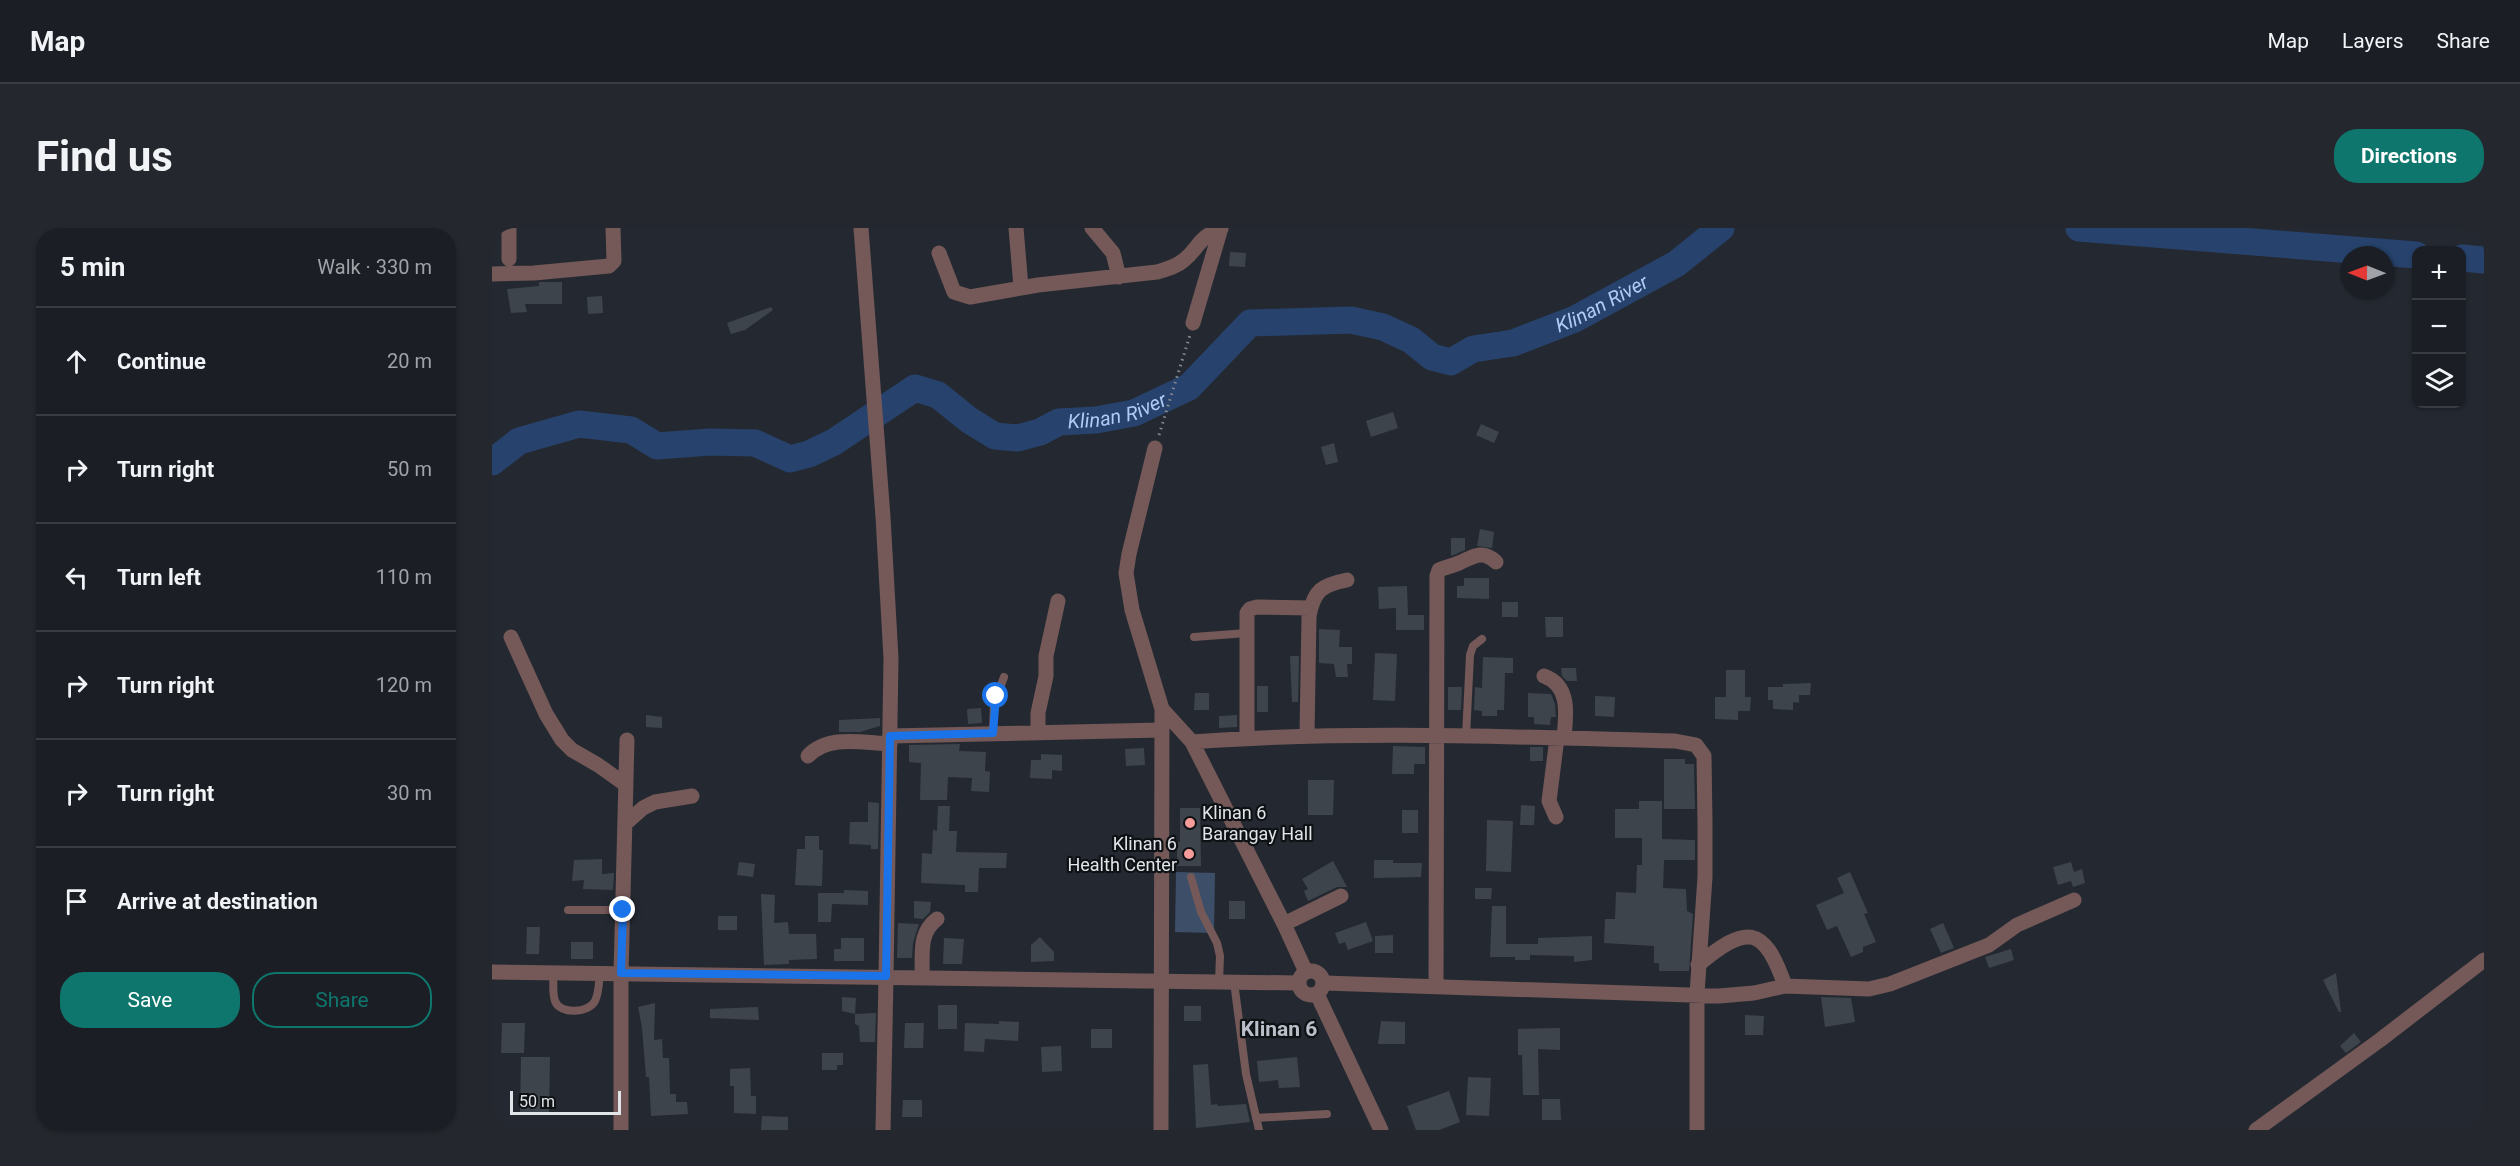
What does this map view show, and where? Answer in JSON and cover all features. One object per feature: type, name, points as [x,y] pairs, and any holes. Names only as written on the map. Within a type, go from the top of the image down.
[{"type":"street","points":[[508,259],[509,228]]},
{"type":"street","points":[[492,273],[534,273],[609,266],[614,261],[613,228]]},
{"type":"street","points":[[861,228],[883,517],[891,658],[883,1130]]},
{"type":"street","points":[[1016,228],[1021,287]]},
{"type":"street","points":[[1092,228],[1113,253],[1119,277]]},
{"type":"street","points":[[939,253],[954,292],[970,297],[1021,287],[1157,272],[1173,267],[1186,259],[1207,234],[1221,229]]},
{"type":"street","points":[[1193,323],[1221,229]]},
{"type":"street","points":[[1155,448],[1126,573],[1132,610],[1162,709],[1161,1130]]},
{"type":"street","points":[[1436,987],[1437,576],[1439,570],[1474,554],[1483,555],[1496,562]]},
{"type":"street","points":[[1307,735],[1310,608],[1312,601],[1327,584],[1347,580]]},
{"type":"street","points":[[1038,732],[1038,713],[1046,676],[1046,656],[1058,601]]},
{"type":"street","points":[[1247,738],[1247,613],[1250,609],[1310,608]]},
{"type":"street","points":[[511,637],[546,714],[562,740],[573,750],[626,785]]},
{"type":"street","points":[[1544,676],[1559,684],[1564,694],[1560,738],[1549,801],[1556,817]]},
{"type":"street","points":[[1162,709],[1192,742],[1284,924],[1302,977],[1304,994],[1320,989],[1436,987],[1738,995],[1785,986],[1869,989],[1890,984],[1989,945],[2017,925],[2074,900]]},
{"type":"street","points":[[808,756],[814,749],[828,743],[993,733],[1161,730]]},
{"type":"street","points":[[1192,742],[1307,735],[1437,735],[1691,743],[1704,756],[1705,878],[1697,994],[1697,1130]]},
{"type":"street","points":[[621,1130],[621,973],[627,740]]},
{"type":"street","points":[[625,824],[643,808],[654,802],[692,796]]},
{"type":"street","points":[[1284,924],[1341,896]]},
{"type":"street","points":[[922,977],[923,936],[927,926],[937,919]]},
{"type":"street","points":[[1698,965],[1727,942],[1748,936],[1767,946],[1785,986]]},
{"type":"street","points":[[2256,1130],[2380,1040],[2484,960]]},
{"type":"street","points":[[492,972],[1226,982],[1302,977],[1318,973],[1320,989],[1381,1130]]},
{"type":"lane","points":[[1194,637],[1246,633]]},
{"type":"lane","points":[[1466,736],[1470,655],[1473,646],[1482,639]]},
{"type":"lane","points":[[993,733],[994,704],[1004,677]]},
{"type":"lane","points":[[1191,877],[1201,912],[1217,943],[1259,1130]]},
{"type":"lane","points":[[568,910],[623,910]]},
{"type":"lane","points":[[553,972],[555,1000],[564,1010],[588,1008],[593,1004],[600,973]]},
{"type":"lane","points":[[1256,1118],[1327,1114]]},
{"type":"path","points":[[1155,448],[1193,323]]},
{"type":"shaded area","points":[[1176,872],[1215,873],[1214,933],[1175,932]]},
{"type":"building","points":[[1230,252],[1246,253],[1245,267],[1229,266]]},
{"type":"building","points":[[539,282],[562,282],[562,304],[525,304],[527,312],[511,313],[507,289],[539,286]]},
{"type":"building","points":[[602,296],[603,313],[588,314],[587,297]]},
{"type":"building","points":[[771,307],[773,310],[745,330],[731,334],[727,323]]},
{"type":"building","points":[[1393,412],[1398,428],[1371,437],[1366,421]]},
{"type":"building","points":[[1481,424],[1499,432],[1494,443],[1476,435]]},
{"type":"building","points":[[1334,443],[1338,462],[1326,465],[1321,447]]},
{"type":"building","points":[[1480,529],[1494,532],[1492,548],[1477,546]]},
{"type":"building","points":[[1451,538],[1465,538],[1465,550],[1451,556]]},
{"type":"building","points":[[1464,578],[1489,578],[1489,599],[1457,598],[1457,586],[1464,586]]},
{"type":"building","points":[[1407,586],[1408,615],[1424,615],[1424,630],[1396,630],[1396,608],[1379,609],[1378,587]]},
{"type":"building","points":[[1502,602],[1518,602],[1518,617],[1502,617]]},
{"type":"building","points":[[1545,617],[1563,617],[1563,637],[1546,637]]},
{"type":"building","points":[[1319,629],[1340,630],[1339,647],[1352,647],[1352,664],[1347,664],[1348,677],[1336,677],[1334,664],[1319,663]]},
{"type":"building","points":[[1375,653],[1397,654],[1395,701],[1373,700]]},
{"type":"building","points":[[1290,656],[1299,656],[1298,702],[1292,702]]},
{"type":"building","points":[[1483,657],[1513,658],[1513,673],[1505,673],[1504,710],[1497,710],[1497,716],[1482,716],[1482,711],[1474,710],[1475,687],[1482,688]]},
{"type":"building","points":[[1561,668],[1576,668],[1577,681],[1567,681],[1562,676]]},
{"type":"building","points":[[1726,670],[1745,670],[1745,697],[1751,697],[1750,711],[1738,711],[1738,720],[1715,719],[1715,697],[1726,697]]},
{"type":"building","points":[[1811,683],[1810,695],[1799,695],[1799,703],[1793,702],[1793,710],[1773,709],[1773,700],[1768,700],[1768,687]]},
{"type":"building","points":[[1257,686],[1268,686],[1268,712],[1257,712]]},
{"type":"building","points":[[1448,687],[1462,687],[1461,710],[1448,710]]},
{"type":"building","points":[[1195,693],[1209,693],[1209,710],[1194,710]]},
{"type":"building","points":[[1528,693],[1551,694],[1556,717],[1551,717],[1550,725],[1534,724],[1534,717],[1528,717]]},
{"type":"building","points":[[1595,696],[1615,697],[1614,717],[1595,716]]},
{"type":"building","points":[[981,708],[982,723],[968,724],[967,709]]},
{"type":"building","points":[[646,715],[662,717],[662,728],[646,727]]},
{"type":"building","points":[[1237,715],[1237,727],[1219,728],[1219,716]]},
{"type":"building","points":[[880,718],[880,726],[860,732],[839,732],[839,720]]},
{"type":"building","points":[[960,744],[959,751],[986,752],[985,771],[990,772],[989,792],[971,791],[972,778],[948,777],[947,800],[920,800],[921,763],[909,762],[909,745]]},
{"type":"building","points":[[1393,746],[1425,747],[1425,764],[1414,764],[1414,774],[1392,774]]},
{"type":"building","points":[[1530,747],[1543,747],[1543,761],[1530,761]]},
{"type":"building","points":[[1144,748],[1145,765],[1126,766],[1125,749]]},
{"type":"building","points":[[1041,754],[1062,755],[1062,771],[1052,770],[1052,779],[1030,778],[1031,760],[1041,760]]},
{"type":"building","points":[[1664,759],[1685,759],[1685,764],[1694,764],[1695,809],[1664,809]]},
{"type":"building","points":[[1308,780],[1334,780],[1333,815],[1308,815]]},
{"type":"building","points":[[1639,801],[1662,801],[1662,839],[1695,840],[1695,860],[1664,860],[1663,888],[1686,889],[1687,911],[1693,914],[1689,971],[1659,971],[1659,963],[1654,963],[1654,946],[1604,943],[1605,919],[1615,919],[1616,892],[1636,893],[1637,865],[1642,865],[1642,838],[1615,838],[1615,809],[1639,809]]},
{"type":"building","points":[[868,802],[879,803],[878,849],[871,849],[871,845],[849,844],[850,822],[868,822]]},
{"type":"building","points":[[1521,805],[1535,806],[1534,825],[1520,825]]},
{"type":"building","points":[[938,806],[950,806],[949,831],[957,831],[956,852],[1007,853],[1006,868],[979,868],[978,892],[965,892],[965,885],[921,883],[922,853],[932,854],[933,830],[937,831]]},
{"type":"building","points":[[1180,808],[1200,808],[1201,866],[1177,866]]},
{"type":"building","points":[[1402,810],[1418,810],[1418,833],[1402,833]]},
{"type":"building","points":[[1487,820],[1513,821],[1511,872],[1486,871]]},
{"type":"building","points":[[805,836],[819,836],[819,850],[823,850],[822,886],[795,885],[797,849],[805,849]]},
{"type":"building","points":[[602,859],[602,874],[614,873],[613,890],[583,889],[584,880],[572,881],[574,860]]},
{"type":"building","points":[[1374,860],[1393,860],[1393,863],[1422,863],[1421,877],[1374,878]]},
{"type":"building","points":[[1333,861],[1347,887],[1337,887],[1308,901],[1304,891],[1308,889],[1302,879]]},
{"type":"building","points":[[739,862],[755,864],[753,877],[737,875]]},
{"type":"building","points":[[2071,862],[2074,872],[2082,869],[2085,883],[2073,887],[2071,881],[2058,885],[2053,867]]},
{"type":"building","points":[[1850,872],[1868,913],[1864,914],[1876,942],[1863,947],[1863,952],[1851,957],[1837,926],[1827,930],[1816,905],[1844,893],[1837,878]]},
{"type":"building","points":[[1475,888],[1492,888],[1491,899],[1475,899]]},
{"type":"building","points":[[844,890],[868,891],[868,905],[832,904],[831,922],[818,922],[818,893],[844,893]]},
{"type":"building","points":[[761,894],[775,895],[774,923],[788,922],[789,934],[816,934],[817,959],[789,960],[789,964],[764,965]]},
{"type":"building","points":[[914,901],[931,902],[930,912],[923,919],[914,918]]},
{"type":"building","points":[[1229,901],[1245,901],[1245,919],[1229,919]]},
{"type":"building","points":[[1492,906],[1506,906],[1506,944],[1538,944],[1538,938],[1592,936],[1592,960],[1574,962],[1574,956],[1530,955],[1530,960],[1515,960],[1515,957],[1490,957]]},
{"type":"building","points":[[718,916],[737,916],[737,930],[718,930]]},
{"type":"building","points":[[1366,922],[1373,941],[1348,950],[1345,942],[1339,944],[1335,933]]},
{"type":"building","points":[[898,923],[919,924],[913,943],[912,958],[897,958]]},
{"type":"building","points":[[1943,923],[1954,948],[1941,953],[1930,929]]},
{"type":"building","points":[[527,927],[540,927],[539,954],[526,954]]},
{"type":"building","points":[[1393,935],[1393,953],[1375,953],[1375,936]]},
{"type":"building","points":[[1040,937],[1054,952],[1054,961],[1031,962],[1031,945]]},
{"type":"building","points":[[841,938],[864,938],[864,961],[834,961],[834,949],[841,949]]},
{"type":"building","points":[[944,938],[964,939],[962,964],[943,964]]},
{"type":"building","points":[[571,942],[593,942],[593,959],[571,959]]},
{"type":"building","points":[[2011,949],[2014,960],[1989,968],[1985,957]]},
{"type":"building","points":[[2336,973],[2341,1012],[2323,980]]},
{"type":"building","points":[[842,997],[856,998],[855,1014],[842,1011]]},
{"type":"building","points":[[1821,997],[1851,998],[1855,1022],[1825,1027]]},
{"type":"building","points":[[655,1003],[654,1040],[662,1039],[663,1058],[669,1058],[670,1094],[676,1094],[676,1102],[687,1102],[688,1114],[651,1116],[649,1077],[646,1077],[638,1007]]},
{"type":"building","points":[[938,1005],[957,1005],[957,1029],[938,1029]]},
{"type":"building","points":[[1184,1006],[1201,1006],[1201,1021],[1184,1021]]},
{"type":"building","points":[[758,1007],[759,1020],[710,1018],[710,1009]]},
{"type":"building","points":[[876,1013],[875,1042],[860,1042],[859,1026],[855,1024],[855,1014]]},
{"type":"building","points":[[1745,1015],[1764,1016],[1763,1035],[1745,1035]]},
{"type":"building","points":[[999,1021],[1019,1022],[1018,1041],[985,1039],[984,1052],[964,1051],[965,1023],[999,1024]]},
{"type":"building","points":[[1381,1021],[1405,1022],[1405,1044],[1378,1044]]},
{"type":"building","points":[[502,1023],[525,1023],[524,1053],[501,1053]]},
{"type":"building","points":[[905,1023],[924,1023],[923,1048],[904,1048]]},
{"type":"building","points":[[1560,1028],[1560,1050],[1538,1049],[1539,1095],[1523,1095],[1522,1055],[1518,1055],[1518,1029]]},
{"type":"building","points":[[1091,1029],[1112,1029],[1112,1048],[1091,1048]]},
{"type":"building","points":[[2354,1033],[2361,1042],[2346,1053],[2340,1046]]},
{"type":"building","points":[[1061,1046],[1062,1071],[1042,1072],[1041,1047]]},
{"type":"building","points":[[822,1053],[843,1053],[843,1065],[837,1065],[837,1070],[822,1070]]},
{"type":"building","points":[[521,1057],[550,1057],[549,1114],[520,1114]]},
{"type":"building","points":[[1297,1057],[1300,1087],[1279,1088],[1278,1080],[1259,1082],[1257,1061]]},
{"type":"building","points":[[1208,1064],[1211,1105],[1246,1104],[1250,1122],[1196,1128],[1193,1065]]},
{"type":"building","points":[[750,1068],[751,1096],[756,1096],[756,1114],[734,1113],[734,1086],[730,1086],[730,1069]]},
{"type":"building","points":[[1468,1077],[1491,1078],[1489,1116],[1466,1115]]},
{"type":"building","points":[[1449,1091],[1460,1122],[1439,1130],[1416,1130],[1407,1106]]},
{"type":"building","points":[[1542,1099],[1560,1099],[1561,1120],[1542,1120]]},
{"type":"building","points":[[903,1100],[922,1100],[922,1117],[902,1117]]},
{"type":"building","points":[[762,1116],[788,1117],[788,1130],[761,1130]]},
{"type":"waterway","name":"Klinan River","points":[[492,462],[519,441],[579,424],[631,430],[657,446],[710,442],[755,443],[790,459],[809,454],[834,442],[915,388],[938,395],[969,420],[995,436],[1018,438],[1040,432],[1059,422],[1096,420],[1134,413],[1189,387],[1250,323],[1351,320],[1383,327],[1411,340],[1432,357],[1451,362],[1473,349],[1513,343],[1575,319],[1676,264],[1721,228]]},
{"type":"waterway","name":"Klinan River","points":[[2079,228],[2412,255]]},
{"type":"waterway","name":"Klinan River","points":[[2466,258],[2484,260]]},
{"type":"place","name":"Klinan 6 Barangay Hall","points":[[1190,823]]},
{"type":"place","name":"Klinan 6 Health Center","points":[[1189,854]]},
{"type":"district","name":"Klinan 6","points":[[1279,1029]]},
{"type":"route","points":[[623,910],[621,973],[886,976],[890,736],[993,733],[996,696]]}]
